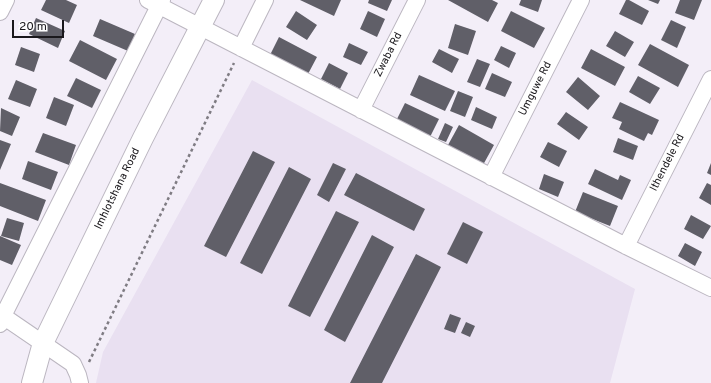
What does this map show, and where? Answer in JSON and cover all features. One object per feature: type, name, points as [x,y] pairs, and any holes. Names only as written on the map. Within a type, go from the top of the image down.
[{"type":"street","points":[[0,12],[6,0]]},
{"type":"street","name":"Imhlotshana Road","points":[[32,383],[43,343],[143,138],[214,0]]},
{"type":"street","points":[[241,48],[265,0]]},
{"type":"street","name":"Zwaba Rd","points":[[361,110],[417,0]]},
{"type":"street","name":"Umguwe Rd","points":[[491,177],[581,0]]},
{"type":"street","points":[[79,379],[73,364],[43,343],[1,318],[156,2],[200,27],[491,177],[711,288]]},
{"type":"street","name":"Ithendele Rd","points":[[626,246],[711,79]]},
{"type":"path","points":[[79,379],[91,361],[241,48]]},
{"type":"shaded area","points":[[252,80],[635,289],[610,383],[96,383],[103,352]]},
{"type":"building","points":[[46,0],[66,0],[77,5],[69,23],[41,10]]},
{"type":"building","points":[[300,0],[341,0],[334,16]]},
{"type":"building","points":[[369,0],[392,0],[387,11],[368,3]]},
{"type":"building","points":[[448,0],[492,0],[498,3],[488,22]]},
{"type":"building","points":[[521,0],[542,0],[538,12],[519,5]]},
{"type":"building","points":[[626,0],[629,0],[649,11],[642,25],[619,14]]},
{"type":"building","points":[[648,0],[660,0],[658,4]]},
{"type":"building","points":[[680,0],[702,0],[694,20],[675,13]]},
{"type":"building","points":[[296,11],[317,25],[307,40],[286,27]]},
{"type":"building","points":[[368,11],[385,19],[377,37],[360,29]]},
{"type":"building","points":[[511,11],[545,28],[534,48],[501,31]]},
{"type":"building","points":[[36,18],[65,31],[58,48],[29,34]]},
{"type":"building","points":[[100,19],[135,34],[128,51],[93,36]]},
{"type":"building","points":[[671,20],[686,27],[677,48],[661,40]]},
{"type":"building","points":[[455,24],[476,31],[468,55],[448,48]]},
{"type":"building","points":[[615,31],[634,42],[625,57],[606,46]]},
{"type":"building","points":[[279,37],[317,57],[308,74],[270,55]]},
{"type":"building","points":[[80,40],[117,59],[106,80],[69,61]]},
{"type":"building","points":[[349,43],[368,52],[361,65],[343,57]]},
{"type":"building","points":[[650,44],[689,65],[678,87],[638,65]]},
{"type":"building","points":[[501,46],[516,53],[509,68],[494,60]]},
{"type":"building","points":[[21,47],[40,54],[34,72],[15,65]]},
{"type":"building","points":[[439,49],[459,59],[452,73],[432,62]]},
{"type":"building","points":[[591,49],[625,67],[615,86],[581,68]]},
{"type":"building","points":[[477,59],[490,64],[480,87],[467,82]]},
{"type":"building","points":[[329,63],[348,73],[340,89],[321,79]]},
{"type":"building","points":[[492,73],[512,82],[505,97],[485,89]]},
{"type":"building","points":[[419,75],[455,91],[445,111],[410,95]]},
{"type":"building","points":[[638,76],[660,88],[650,104],[629,92]]},
{"type":"building","points":[[578,77],[600,96],[588,110],[566,92]]},
{"type":"building","points":[[76,78],[101,90],[92,108],[67,96]]},
{"type":"building","points":[[16,80],[37,89],[30,107],[8,99]]},
{"type":"building","points":[[458,91],[473,97],[465,117],[450,111]]},
{"type":"building","points":[[54,97],[74,105],[66,126],[46,118]]},
{"type":"building","points":[[620,102],[659,120],[652,135],[648,133],[644,141],[619,129],[622,122],[612,118]]},
{"type":"building","points":[[405,103],[439,119],[430,137],[396,121]]},
{"type":"building","points":[[476,107],[497,117],[492,129],[471,120]]},
{"type":"building","points":[[1,108],[20,117],[12,136],[0,131]]},
{"type":"building","points":[[566,112],[588,127],[579,140],[557,124]]},
{"type":"building","points":[[445,123],[453,127],[446,142],[438,139]]},
{"type":"building","points":[[459,125],[494,145],[483,165],[448,145]]},
{"type":"building","points":[[43,133],[76,145],[69,165],[35,152]]},
{"type":"building","points":[[618,138],[638,146],[633,160],[613,152]]},
{"type":"building","points":[[0,140],[11,144],[0,170]]},
{"type":"building","points":[[548,142],[567,151],[559,167],[540,157]]},
{"type":"building","points":[[253,151],[275,162],[226,257],[204,246]]},
{"type":"building","points":[[28,161],[58,172],[51,190],[22,179]]},
{"type":"building","points":[[333,163],[346,169],[329,202],[317,195]]},
{"type":"building","points":[[711,163],[711,175],[707,173]]},
{"type":"building","points":[[289,167],[311,179],[262,274],[240,263]]},
{"type":"building","points":[[595,169],[618,180],[620,175],[631,180],[622,200],[588,184]]},
{"type":"building","points":[[356,173],[425,209],[414,231],[344,195]]},
{"type":"building","points":[[544,174],[564,182],[558,197],[539,189]]},
{"type":"building","points":[[0,183],[46,200],[38,221],[0,206]]},
{"type":"building","points":[[707,183],[711,185],[711,205],[699,198]]},
{"type":"building","points":[[583,192],[618,206],[610,226],[575,212]]},
{"type":"building","points":[[336,211],[359,222],[310,317],[288,306]]},
{"type":"building","points":[[691,215],[711,226],[703,239],[684,229]]},
{"type":"building","points":[[7,218],[24,223],[19,241],[1,236]]},
{"type":"building","points":[[463,222],[483,232],[467,264],[447,254]]},
{"type":"building","points":[[372,235],[394,247],[345,342],[324,330]]},
{"type":"building","points":[[0,236],[21,245],[12,265],[0,260]]},
{"type":"building","points":[[685,243],[702,252],[695,266],[678,256]]},
{"type":"building","points":[[416,254],[441,267],[382,383],[350,383]]},
{"type":"building","points":[[450,314],[461,318],[455,333],[444,329]]},
{"type":"building","points":[[466,322],[475,326],[470,337],[461,333]]}]
